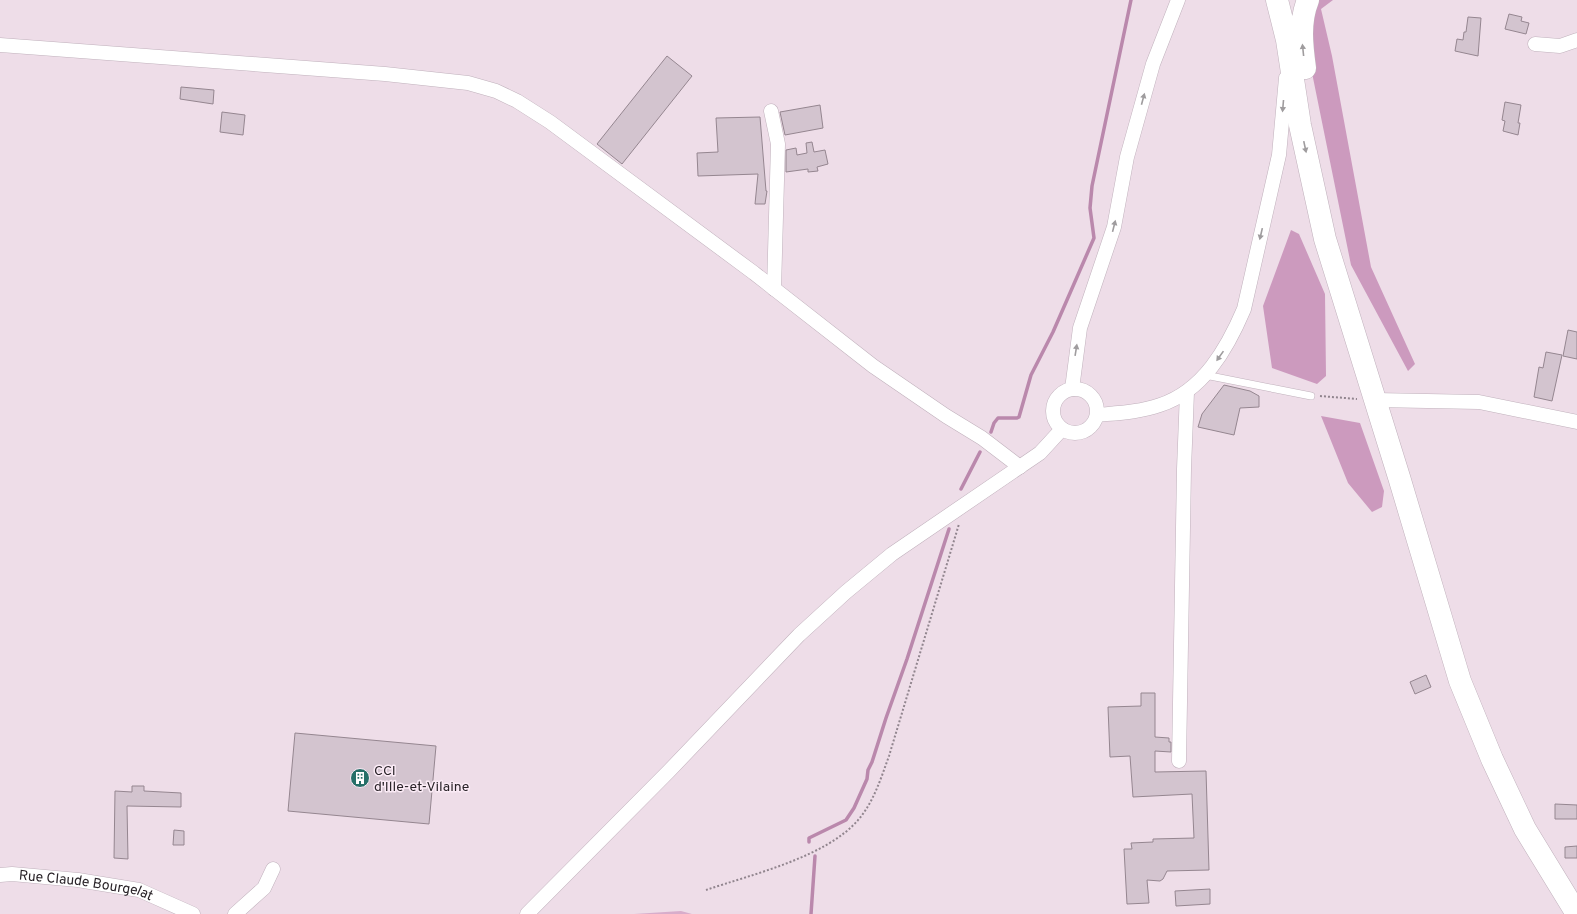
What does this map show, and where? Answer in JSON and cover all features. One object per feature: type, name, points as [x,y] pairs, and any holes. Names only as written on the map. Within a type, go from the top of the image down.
[{"type":"main road","points":[[1277,0],[1281,11],[1300,125],[1325,239],[1359,350]]},
{"type":"main road","points":[[1308,0],[1303,12],[1302,45],[1307,83],[1346,267],[1366,400],[1460,680],[1492,759],[1525,829],[1577,914]]},
{"type":"street","points":[[1072,389],[1080,328],[1114,227],[1127,157],[1153,64],[1178,0]]},
{"type":"street","points":[[1535,44],[1560,46],[1577,40]]},
{"type":"street","points":[[0,45],[385,74],[468,83],[496,91],[517,101],[550,122],[774,289],[873,366],[946,416],[982,438],[1020,467]]},
{"type":"street","points":[[1097,415],[1129,412],[1160,406],[1187,392],[1220,358],[1234,333],[1244,309],[1279,155],[1288,54]]},
{"type":"street","points":[[771,111],[778,144],[774,289]]},
{"type":"street","points":[[1081,389],[1088,392],[1095,401],[1097,415],[1091,427],[1081,432],[1069,432],[1062,429],[1054,419],[1054,404],[1064,391],[1081,389]]},
{"type":"street","points":[[1179,761],[1187,392]]},
{"type":"street","points":[[1366,400],[1480,402],[1577,422]]},
{"type":"street","points":[[527,914],[674,766],[799,635],[892,554],[1040,453],[1062,429]]},
{"type":"street","points":[[235,914],[264,888],[273,869]]},
{"type":"street","name":"Rue Claude Bourgelat","points":[[0,875],[12,874],[78,880],[139,890],[193,914]]},
{"type":"lane","points":[[1204,375],[1310,396]]},
{"type":"path","points":[[1310,396],[1366,400]]},
{"type":"path","points":[[706,890],[789,861],[828,845],[845,834],[860,818],[877,790],[889,756],[966,503]]},
{"type":"shaded area","points":[[1310,0],[1333,0],[1321,9],[1332,56],[1371,267],[1415,364],[1408,371],[1351,265],[1310,63]]},
{"type":"shaded area","points":[[1291,230],[1299,234],[1325,294],[1326,376],[1317,384],[1272,368],[1263,306]]},
{"type":"shaded area","points":[[1321,416],[1360,423],[1384,491],[1382,507],[1372,512],[1348,483]]},
{"type":"shaded area","points":[[681,911],[692,914],[634,914]]},
{"type":"building","points":[[1509,14],[1522,17],[1521,21],[1529,23],[1526,34],[1505,29]]},
{"type":"building","points":[[1468,17],[1481,18],[1478,56],[1455,51],[1457,39],[1463,40],[1464,32],[1466,32]]},
{"type":"building","points":[[667,56],[692,76],[622,164],[597,144]]},
{"type":"building","points":[[181,87],[214,90],[213,104],[180,99]]},
{"type":"building","points":[[1505,102],[1521,105],[1518,135],[1503,131],[1505,121],[1502,120]]},
{"type":"building","points":[[820,105],[823,128],[785,135],[780,112]]},
{"type":"building","points":[[222,112],[245,115],[243,135],[220,132]]},
{"type":"building","points":[[760,117],[767,191],[765,204],[755,204],[758,174],[698,176],[697,153],[718,152],[716,118]]},
{"type":"building","points":[[812,142],[814,152],[825,150],[828,164],[817,167],[818,171],[808,172],[808,169],[786,172],[786,150],[796,148],[797,155],[807,153],[806,143]]},
{"type":"building","points":[[1568,330],[1577,332],[1577,359],[1563,356]]},
{"type":"building","points":[[1546,352],[1562,355],[1552,401],[1534,397],[1539,367],[1543,368]]},
{"type":"building","points":[[1224,385],[1250,391],[1259,396],[1259,407],[1240,408],[1234,435],[1198,427],[1202,414]]},
{"type":"building","points":[[1426,675],[1431,687],[1415,694],[1410,682]]},
{"type":"building","points":[[1141,693],[1155,693],[1155,737],[1169,738],[1169,742],[1171,742],[1171,752],[1155,751],[1155,772],[1206,771],[1209,870],[1167,871],[1163,879],[1160,881],[1147,880],[1149,903],[1127,904],[1124,849],[1132,849],[1131,843],[1153,842],[1153,839],[1194,838],[1192,794],[1133,797],[1130,756],[1110,757],[1108,707],[1141,706]]},
{"type":"building","name":"CCI d'Ille-et-Vilaine","points":[[295,733],[436,746],[429,824],[288,811]]},
{"type":"building","points":[[132,786],[144,786],[144,791],[181,793],[181,807],[127,806],[128,859],[114,858],[115,791],[132,792]]},
{"type":"building","points":[[1555,804],[1577,805],[1577,819],[1555,819]]},
{"type":"building","points":[[174,830],[184,831],[184,845],[173,845]]},
{"type":"building","points":[[1577,846],[1577,858],[1565,858],[1565,847]]},
{"type":"building","points":[[1210,889],[1210,904],[1176,906],[1175,891]]},
{"type":"waterway","points":[[991,432],[994,423],[998,418],[1019,417],[1031,375],[1053,332],[1094,238],[1090,208],[1092,186],[1131,0]]},
{"type":"waterway","points":[[961,489],[980,452]]},
{"type":"waterway","points":[[809,842],[809,838],[846,820],[854,808],[867,779],[868,770],[907,659],[949,529]]},
{"type":"waterway","points":[[811,914],[815,856]]},
{"type":"place","name":"CCI d'Ille-et-Vilaine","points":[[360,778]]}]
